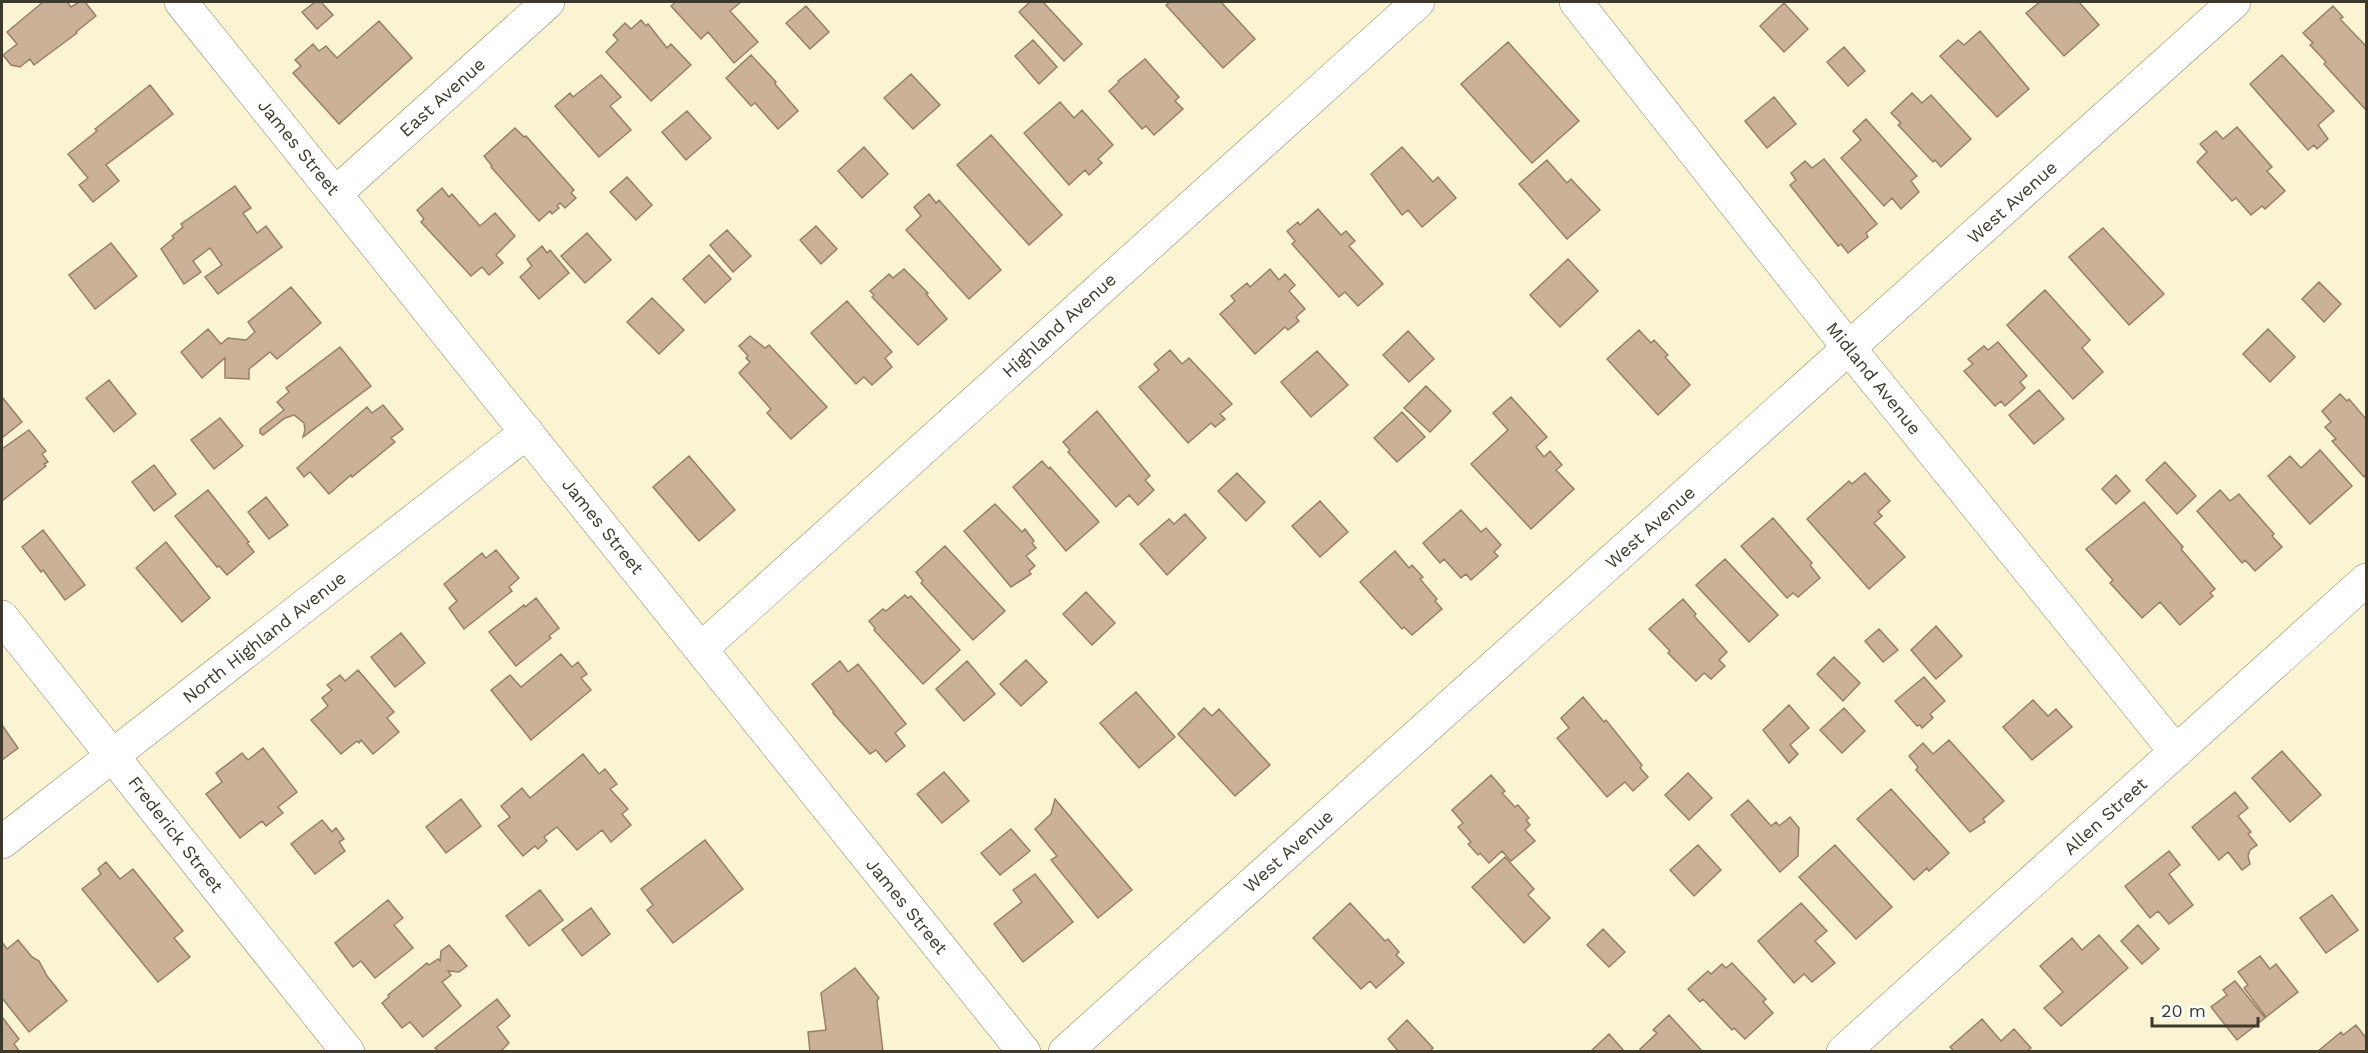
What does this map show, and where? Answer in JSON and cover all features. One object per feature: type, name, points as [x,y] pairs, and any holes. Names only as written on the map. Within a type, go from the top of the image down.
[{"type":"street","name":"James Street","points":[[181,2],[1024,1052]]},
{"type":"street","name":"East Avenue","points":[[336,194],[548,2]]},
{"type":"street","name":"Highland Avenue","points":[[701,649],[1418,2]]},
{"type":"street","name":"Midland Avenue","points":[[1576,2],[1849,348],[2176,752]]},
{"type":"street","name":"West Avenue","points":[[1065,1052],[2234,2]]},
{"type":"street","name":"North Highland Avenue","points":[[2,842],[527,432]]},
{"type":"street","name":"Allen Street","points":[[1843,1052],[2367,580]]},
{"type":"street","name":"Frederick Street","points":[[2,617],[348,1052]]},
{"type":"building","points":[[43,2],[67,2],[71,7],[79,2],[85,2],[96,16],[34,65],[30,59],[20,67],[11,65],[3,55],[17,44],[7,32]]},
{"type":"building","points":[[315,2],[321,2],[333,15],[317,29],[302,12]]},
{"type":"building","points":[[676,2],[741,2],[730,11],[758,42],[734,63],[708,32],[701,39],[671,6]]},
{"type":"building","points":[[1030,2],[1043,2],[1082,44],[1064,61],[1019,12]]},
{"type":"building","points":[[1170,2],[1221,2],[1255,39],[1223,68],[1166,5]]},
{"type":"building","points":[[2040,2],[2079,2],[2099,25],[2064,56],[2026,13]]},
{"type":"building","points":[[1784,3],[1808,29],[1784,52],[1760,26]]},
{"type":"building","points":[[806,6],[829,32],[810,49],[786,23]]},
{"type":"building","points":[[2333,6],[2343,17],[2340,19],[2366,46],[2366,110],[2324,64],[2326,62],[2310,45],[2313,43],[2303,33]]},
{"type":"building","points":[[641,20],[646,26],[648,24],[667,48],[671,44],[691,65],[651,101],[606,52],[618,40],[613,35],[625,23],[631,29]]},
{"type":"building","points":[[379,21],[412,58],[339,124],[293,73],[301,66],[295,60],[313,44],[319,51],[326,46],[337,58]]},
{"type":"building","points":[[1980,31],[2029,89],[1997,117],[1940,56],[1958,40],[1964,45]]},
{"type":"building","points":[[1033,40],[1057,67],[1039,84],[1015,56]]},
{"type":"building","points":[[1508,42],[1579,121],[1532,163],[1461,84]]},
{"type":"building","points":[[1844,47],[1865,71],[1848,86],[1827,62]]},
{"type":"building","points":[[751,55],[798,111],[778,129],[755,103],[751,106],[726,78]]},
{"type":"building","points":[[2282,55],[2334,111],[2318,125],[2328,139],[2317,149],[2314,145],[2308,150],[2250,84]]},
{"type":"building","points":[[1145,59],[1179,97],[1175,101],[1183,109],[1154,135],[1146,126],[1142,129],[1109,91]]},
{"type":"building","points":[[911,74],[940,105],[913,129],[884,98]]},
{"type":"building","points":[[601,75],[621,97],[610,106],[631,130],[599,157],[555,106],[570,93],[573,97]]},
{"type":"building","points":[[150,85],[173,114],[106,165],[119,181],[93,202],[79,185],[88,178],[68,154]]},
{"type":"building","points":[[1912,93],[1922,103],[1931,95],[1971,139],[1941,167],[1935,160],[1933,162],[1898,125],[1901,123],[1891,113]]},
{"type":"building","points":[[1774,97],[1796,124],[1767,148],[1745,121]]},
{"type":"building","points":[[1060,102],[1074,118],[1082,110],[1113,145],[1098,159],[1102,163],[1089,175],[1085,170],[1069,185],[1024,133]]},
{"type":"building","points":[[687,111],[711,138],[686,160],[662,132]]},
{"type":"building","points":[[1866,119],[1917,176],[1911,181],[1919,192],[1901,209],[1892,198],[1884,206],[1841,158],[1861,140],[1853,131]]},
{"type":"building","points":[[2237,127],[2272,167],[2267,171],[2285,191],[2265,209],[2262,206],[2251,215],[2236,198],[2232,201],[2197,162],[2207,152],[2200,144],[2216,131],[2223,139]]},
{"type":"building","points":[[515,128],[524,137],[526,136],[574,190],[571,193],[576,198],[565,208],[560,203],[557,206],[559,208],[552,214],[550,211],[539,221],[484,156]]},
{"type":"building","points":[[991,135],[1062,215],[1029,245],[957,165]]},
{"type":"building","points":[[864,147],[888,174],[862,198],[838,171]]},
{"type":"building","points":[[1402,147],[1433,182],[1438,177],[1456,198],[1422,227],[1408,210],[1402,215],[1371,174]]},
{"type":"building","points":[[1824,159],[1877,224],[1866,233],[1868,237],[1848,253],[1841,244],[1838,246],[1790,185],[1796,180],[1791,173],[1805,161],[1812,168]]},
{"type":"building","points":[[1547,160],[1567,183],[1571,179],[1600,210],[1567,239],[1519,184]]},
{"type":"building","points":[[627,177],[652,205],[636,220],[610,192]]},
{"type":"building","points":[[235,186],[251,208],[243,213],[257,233],[266,226],[282,247],[218,294],[205,277],[222,265],[210,248],[193,261],[201,272],[184,284],[161,249],[183,227],[181,224]]},
{"type":"building","points":[[442,188],[449,197],[452,194],[480,226],[495,213],[515,236],[496,255],[503,263],[489,275],[482,267],[471,276],[421,222],[424,219],[417,210]]},
{"type":"building","points":[[929,194],[936,203],[939,200],[1001,270],[969,299],[906,230],[921,216],[914,207]]},
{"type":"building","points":[[1318,209],[1341,235],[1346,231],[1355,241],[1349,246],[1383,284],[1358,306],[1345,292],[1339,297],[1292,244],[1295,241],[1287,231],[1298,222],[1300,225]]},
{"type":"building","points":[[816,226],[837,249],[821,264],[800,240]]},
{"type":"building","points":[[2103,228],[2164,294],[2129,325],[2069,257]]},
{"type":"building","points":[[727,230],[751,256],[733,272],[710,245]]},
{"type":"building","points":[[587,233],[611,260],[585,283],[561,256]]},
{"type":"building","points":[[111,243],[137,276],[95,309],[69,275]]},
{"type":"building","points":[[542,246],[547,253],[550,250],[569,273],[539,299],[520,277],[532,266],[527,259]]},
{"type":"building","points":[[709,255],[731,279],[705,303],[683,279]]},
{"type":"building","points":[[1568,259],[1598,291],[1560,327],[1530,295]]},
{"type":"building","points":[[904,269],[928,293],[926,294],[947,319],[918,345],[872,297],[874,295],[870,291],[889,274],[893,278]]},
{"type":"building","points":[[1270,269],[1279,280],[1285,274],[1295,285],[1289,291],[1305,309],[1296,317],[1299,321],[1288,330],[1285,327],[1255,354],[1220,314],[1235,301],[1231,296],[1247,283],[1250,287]]},
{"type":"building","points":[[2319,282],[2341,304],[2324,322],[2302,299]]},
{"type":"building","points":[[291,287],[321,323],[277,359],[270,352],[249,369],[249,379],[225,378],[225,358],[202,378],[181,352],[208,329],[221,344],[228,338],[246,340],[255,332],[248,322]]},
{"type":"building","points":[[2045,290],[2090,340],[2082,348],[2103,372],[2073,399],[2007,325]]},
{"type":"building","points":[[652,298],[684,330],[659,354],[627,322]]},
{"type":"building","points":[[847,301],[892,352],[885,358],[892,367],[872,385],[864,377],[856,384],[811,333]]},
{"type":"building","points":[[2268,329],[2295,357],[2270,382],[2243,354]]},
{"type":"building","points":[[1639,330],[1651,343],[1654,340],[1668,355],[1665,357],[1690,385],[1658,415],[1607,359]]},
{"type":"building","points":[[1408,331],[1434,359],[1409,382],[1383,355]]},
{"type":"building","points":[[750,336],[765,348],[769,345],[827,407],[791,439],[767,413],[771,409],[739,373],[750,362],[739,346]]},
{"type":"building","points":[[1998,342],[2027,376],[2020,382],[2025,388],[2005,406],[2001,401],[1995,406],[1964,371],[1973,364],[1968,359],[1984,346],[1988,350]]},
{"type":"building","points":[[340,347],[371,386],[303,437],[304,423],[294,415],[285,418],[263,435],[260,433],[260,429],[284,410],[277,402],[289,392],[286,388]]},
{"type":"building","points":[[1170,350],[1182,364],[1189,358],[1232,404],[1220,414],[1225,419],[1215,427],[1211,423],[1188,443],[1139,387],[1159,370],[1154,364]]},
{"type":"building","points":[[1317,351],[1348,385],[1311,417],[1281,382]]},
{"type":"building","points":[[109,380],[136,414],[114,432],[86,398]]},
{"type":"building","points":[[1426,386],[1451,411],[1430,432],[1404,408]]},
{"type":"building","points":[[2039,390],[2064,419],[2034,444],[2009,415]]},
{"type":"building","points":[[2340,394],[2347,401],[2349,399],[2366,419],[2366,475],[2364,477],[2332,441],[2336,439],[2325,427],[2331,422],[2322,411]]},
{"type":"building","points":[[2,397],[22,422],[2,438]]},
{"type":"building","points":[[1511,397],[1547,437],[1536,447],[1544,457],[1550,451],[1562,465],[1556,470],[1574,489],[1531,529],[1471,464],[1508,430],[1493,413]]},
{"type":"building","points":[[383,405],[403,429],[391,438],[395,442],[329,494],[310,472],[304,477],[297,468],[367,407],[372,413]]},
{"type":"building","points":[[1097,411],[1150,476],[1145,480],[1154,490],[1138,505],[1129,495],[1116,507],[1068,452],[1070,450],[1063,442]]},
{"type":"building","points":[[1402,412],[1425,437],[1397,462],[1374,438]]},
{"type":"building","points":[[220,418],[243,446],[214,469],[191,440]]},
{"type":"building","points":[[29,430],[46,451],[42,454],[48,462],[2,501],[2,449]]},
{"type":"building","points":[[2320,450],[2352,486],[2310,524],[2268,476],[2290,456],[2301,468]]},
{"type":"building","points":[[689,456],[735,510],[699,541],[653,487]]},
{"type":"building","points":[[1042,461],[1099,522],[1066,551],[1013,487]]},
{"type":"building","points":[[2165,462],[2196,496],[2177,514],[2146,480]]},
{"type":"building","points":[[154,465],[176,494],[154,511],[132,482]]},
{"type":"building","points":[[1237,473],[1265,502],[1246,521],[1218,491]]},
{"type":"building","points":[[1865,473],[1890,501],[1878,512],[1882,516],[1874,523],[1905,557],[1869,589],[1807,519],[1849,481],[1852,484]]},
{"type":"building","points":[[2116,475],[2130,491],[2116,504],[2102,489]]},
{"type":"building","points":[[208,490],[249,542],[247,543],[254,552],[227,575],[219,566],[217,567],[175,516]]},
{"type":"building","points":[[2220,490],[2230,501],[2239,494],[2274,534],[2272,536],[2282,547],[2255,571],[2245,560],[2242,563],[2197,511]]},
{"type":"building","points":[[266,497],[288,525],[269,539],[248,512]]},
{"type":"building","points":[[1320,501],[1348,532],[1320,557],[1292,526]]},
{"type":"building","points":[[2144,502],[2215,589],[2210,593],[2213,596],[2180,625],[2160,602],[2142,618],[2110,583],[2113,580],[2086,549]]},
{"type":"building","points":[[995,504],[1022,532],[1025,529],[1036,548],[1026,556],[1035,566],[1029,571],[1031,574],[1011,587],[964,531]]},
{"type":"building","points":[[1461,510],[1481,532],[1486,528],[1501,545],[1494,552],[1498,556],[1471,580],[1466,574],[1461,578],[1444,559],[1440,563],[1423,543]]},
{"type":"building","points":[[1185,514],[1206,538],[1167,575],[1140,544],[1169,519],[1174,524]]},
{"type":"building","points":[[1773,518],[1812,563],[1810,565],[1820,578],[1798,597],[1793,593],[1787,598],[1741,546]]},
{"type":"building","points":[[43,530],[85,585],[65,600],[43,570],[41,572],[22,547]]},
{"type":"building","points":[[166,542],[210,598],[182,622],[136,568]]},
{"type":"building","points":[[945,546],[1005,611],[973,640],[921,583],[923,581],[916,572]]},
{"type":"building","points":[[496,550],[519,578],[509,587],[512,591],[464,629],[449,608],[457,601],[444,584],[482,553],[486,558]]},
{"type":"building","points":[[1395,551],[1409,568],[1412,565],[1423,577],[1420,579],[1437,599],[1435,601],[1442,609],[1412,635],[1404,627],[1402,629],[1360,582]]},
{"type":"building","points":[[1725,559],[1778,615],[1749,642],[1696,585]]},
{"type":"building","points":[[1086,592],[1115,623],[1092,645],[1063,614]]},
{"type":"building","points":[[905,595],[908,598],[911,596],[960,650],[923,684],[874,630],[875,628],[869,621],[883,609],[886,611]]},
{"type":"building","points":[[536,598],[559,628],[549,636],[551,638],[516,666],[489,632]]},
{"type":"building","points":[[1683,599],[1696,614],[1694,616],[1727,652],[1719,660],[1725,666],[1711,679],[1704,673],[1696,681],[1668,653],[1670,651],[1649,629]]},
{"type":"building","points":[[1936,626],[1962,656],[1936,679],[1911,650]]},
{"type":"building","points":[[1879,629],[1898,650],[1883,662],[1865,641]]},
{"type":"building","points":[[401,633],[425,663],[395,687],[371,657]]},
{"type":"building","points":[[561,654],[572,667],[578,662],[587,674],[581,678],[591,690],[531,740],[491,690],[510,675],[521,687]]},
{"type":"building","points":[[1834,657],[1860,683],[1843,701],[1817,674]]},
{"type":"building","points":[[1026,660],[1047,682],[1021,706],[1000,684]]},
{"type":"building","points":[[840,661],[848,672],[858,664],[906,724],[895,733],[905,746],[886,762],[876,750],[870,754],[833,713],[812,684]]},
{"type":"building","points":[[967,661],[995,694],[964,721],[936,689]]},
{"type":"building","points":[[358,670],[394,712],[387,718],[399,732],[373,754],[361,740],[341,754],[311,720],[328,706],[322,698],[332,690],[327,685],[340,675],[345,681]]},
{"type":"building","points":[[1924,677],[1945,701],[1930,714],[1933,718],[1922,728],[1920,725],[1917,726],[1895,701]]},
{"type":"building","points":[[1136,692],[1175,737],[1139,768],[1100,723]]},
{"type":"building","points":[[1583,697],[1604,722],[1606,720],[1642,765],[1640,768],[1648,777],[1633,791],[1625,782],[1607,797],[1557,738],[1569,728],[1561,718]]},
{"type":"building","points":[[2033,700],[2048,716],[2056,709],[2072,727],[2032,760],[2003,727]]},
{"type":"building","points":[[1789,705],[1809,728],[1790,745],[1798,754],[1789,763],[1763,730]]},
{"type":"building","points":[[1204,708],[1212,716],[1219,709],[1270,765],[1235,796],[1178,734]]},
{"type":"building","points":[[1844,708],[1865,731],[1842,753],[1820,730]]},
{"type":"building","points":[[2,725],[18,748],[2,760]]},
{"type":"building","points":[[1949,740],[2004,801],[1983,819],[1985,822],[1970,832],[1916,770],[1918,767],[1909,756],[1923,743],[1933,754]]},
{"type":"building","points":[[263,748],[297,792],[278,807],[283,813],[266,826],[262,821],[240,838],[206,794],[222,782],[216,773],[242,753],[248,760]]},
{"type":"building","points":[[2282,751],[2321,795],[2290,822],[2252,778]]},
{"type":"building","points":[[583,754],[599,774],[605,769],[617,784],[610,789],[628,809],[622,814],[631,825],[611,842],[602,830],[577,850],[557,827],[544,837],[547,841],[538,849],[535,846],[523,856],[498,826],[510,817],[501,806],[522,788],[530,798]]},
{"type":"building","points":[[944,772],[969,801],[942,823],[917,794]]},
{"type":"building","points":[[1688,773],[1712,798],[1689,820],[1665,795]]},
{"type":"building","points":[[1491,775],[1505,791],[1502,793],[1515,807],[1518,805],[1529,818],[1526,820],[1530,825],[1525,830],[1535,841],[1511,861],[1502,851],[1489,863],[1480,853],[1478,855],[1468,844],[1471,842],[1458,827],[1463,823],[1452,810]]},
{"type":"building","points":[[1891,789],[1949,853],[1929,871],[1927,868],[1914,880],[1857,819]]},
{"type":"building","points":[[2235,792],[2248,808],[2238,816],[2251,832],[2248,834],[2257,845],[2250,850],[2248,856],[2250,864],[2242,870],[2228,852],[2219,860],[2192,827]]},
{"type":"building","points":[[461,799],[481,826],[446,853],[426,827]]},
{"type":"building","points":[[1055,799],[1132,890],[1098,918],[1051,860],[1057,856],[1035,829],[1051,814]]},
{"type":"building","points":[[1748,800],[1771,826],[1776,822],[1779,826],[1790,817],[1799,828],[1798,856],[1780,872],[1731,815]]},
{"type":"building","points":[[322,820],[332,832],[336,828],[344,839],[339,842],[345,851],[315,874],[291,844]]},
{"type":"building","points":[[1011,829],[1030,851],[1000,875],[981,853]]},
{"type":"building","points":[[705,840],[743,889],[673,943],[647,910],[653,905],[641,889]]},
{"type":"building","points":[[1698,845],[1721,870],[1694,896],[1670,870]]},
{"type":"building","points":[[1835,845],[1892,907],[1856,939],[1799,877]]},
{"type":"building","points":[[2169,851],[2180,865],[2169,874],[2193,905],[2169,924],[2158,911],[2150,918],[2125,886]]},
{"type":"building","points":[[1505,857],[1534,889],[1528,895],[1550,918],[1524,943],[1472,887]]},
{"type":"building","points":[[106,862],[120,879],[133,869],[183,931],[174,938],[190,957],[158,982],[82,889],[101,874],[98,869]]},
{"type":"building","points":[[1035,874],[1073,922],[1023,962],[994,924],[1022,902],[1013,890]]},
{"type":"building","points":[[540,890],[563,920],[529,946],[506,916]]},
{"type":"building","points":[[2332,895],[2358,930],[2326,953],[2300,918]]},
{"type":"building","points":[[388,900],[403,918],[394,925],[413,948],[375,978],[361,961],[353,967],[335,943]]},
{"type":"building","points":[[1350,903],[1385,941],[1388,939],[1399,952],[1396,955],[1404,963],[1376,988],[1370,981],[1361,989],[1313,938]]},
{"type":"building","points":[[1801,903],[1827,931],[1815,941],[1835,963],[1812,982],[1804,974],[1794,983],[1758,941]]},
{"type":"building","points":[[591,908],[610,934],[582,956],[562,930]]},
{"type":"building","points":[[2138,925],[2159,949],[2142,964],[2121,941]]},
{"type":"building","points":[[1603,929],[1625,952],[1609,967],[1587,945]]},
{"type":"building","points":[[2099,935],[2128,968],[2061,1026],[2044,1008],[2063,992],[2040,966],[2072,938],[2082,950]]},
{"type":"building","points":[[18,940],[32,957],[39,961],[47,976],[67,1001],[29,1032],[2,998],[2,942],[7,949]]},
{"type":"building","points":[[449,945],[467,966],[459,972],[448,971],[451,975],[442,982],[461,1006],[423,1037],[410,1022],[402,1028],[382,1003],[389,997],[388,995],[427,963],[429,965],[438,959],[440,961],[441,951]]},
{"type":"building","points":[[2260,956],[2270,969],[2276,964],[2298,992],[2266,1017],[2244,988],[2248,985],[2238,972]]},
{"type":"building","points":[[1732,963],[1766,999],[1763,1002],[1773,1013],[1745,1039],[1734,1028],[1732,1030],[1703,999],[1700,1002],[1688,989],[1708,971],[1711,974],[1722,964],[1726,968]]},
{"type":"building","points":[[855,968],[879,998],[877,1001],[883,1052],[810,1052],[808,1032],[826,1030],[821,993]]},
{"type":"building","points":[[2235,981],[2265,1018],[2237,1040],[2211,1007],[2227,995],[2223,990]]},
{"type":"building","points":[[497,999],[510,1016],[497,1027],[509,1043],[500,1052],[436,1052],[435,1048]]},
{"type":"building","points":[[1669,1015],[1703,1052],[1642,1052],[1640,1049],[1657,1033],[1653,1030]]},
{"type":"building","points":[[2,1017],[19,1039],[14,1044],[20,1052],[2,1052]]},
{"type":"building","points":[[1982,1019],[2001,1041],[2014,1029],[2031,1048],[2026,1052],[1955,1052],[1950,1047]]},
{"type":"building","points":[[1407,1020],[1433,1048],[1429,1052],[1399,1052],[1388,1039]]},
{"type":"building","points":[[2356,1025],[2366,1038],[2366,1052],[2317,1052],[2341,1032],[2343,1035]]},
{"type":"building","points":[[1609,1034],[1625,1052],[1590,1052]]}]
